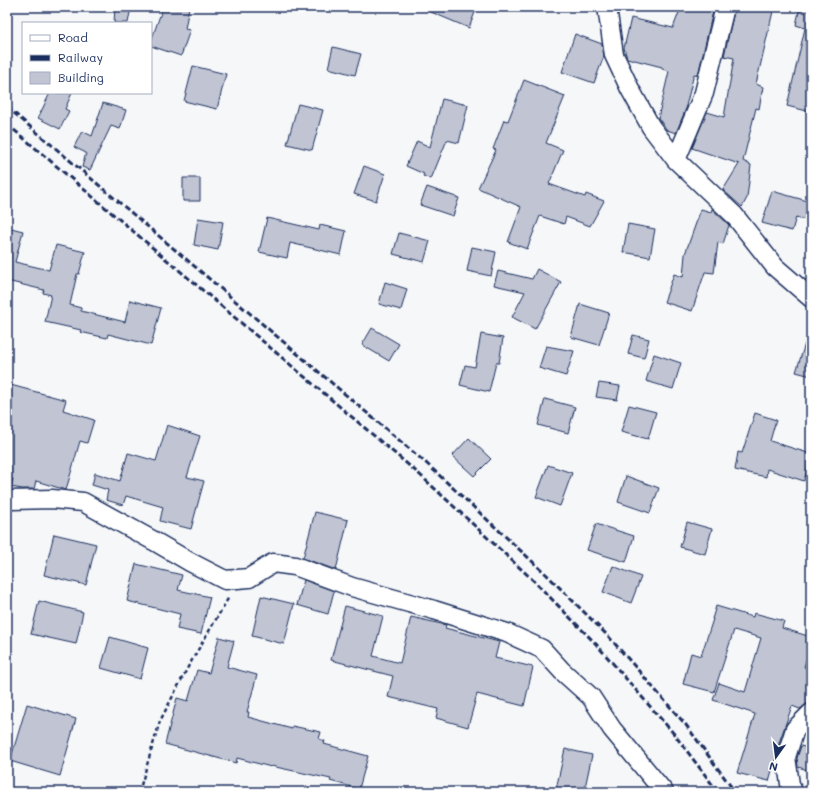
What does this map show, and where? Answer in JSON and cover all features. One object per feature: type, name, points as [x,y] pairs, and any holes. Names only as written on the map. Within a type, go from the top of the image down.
[{"type":"street","points":[[607,7],[614,55],[650,127],[676,160],[734,215],[775,267],[811,298]]},
{"type":"street","points":[[676,160],[704,93],[725,7]]},
{"type":"street","points":[[7,499],[52,499],[83,502],[225,580],[249,578],[273,563],[294,566],[352,587],[434,610],[507,633],[542,649],[562,671],[591,697],[612,729],[664,792]]},
{"type":"street","points":[[793,792],[790,784],[786,757],[795,729],[811,713]]},
{"type":"path","points":[[139,792],[160,721],[188,667],[239,579]]},
{"type":"building","points":[[115,7],[131,7],[128,22],[114,22]]},
{"type":"building","points":[[163,7],[189,7],[185,29],[190,30],[181,56],[152,46],[152,38]]},
{"type":"building","points":[[419,7],[477,7],[469,28]]},
{"type":"building","points":[[681,7],[714,7],[698,75],[694,74],[687,106],[676,133],[667,130],[658,118],[669,71],[662,69],[662,67],[627,58],[624,48],[631,18],[673,28]]},
{"type":"building","points":[[735,7],[774,7],[756,84],[763,87],[759,109],[756,108],[743,161],[751,165],[747,198],[742,207],[723,190],[739,164],[692,148],[707,112],[724,117],[734,58],[724,56]]},
{"type":"building","points":[[800,7],[811,7],[811,112],[787,106],[805,28],[796,25]]},
{"type":"building","points":[[575,34],[602,44],[604,56],[594,83],[562,72]]},
{"type":"building","points":[[333,47],[361,54],[355,75],[328,68]]},
{"type":"building","points":[[193,66],[226,74],[217,109],[184,101]]},
{"type":"building","points":[[524,80],[565,96],[546,143],[563,150],[549,184],[585,197],[586,194],[604,201],[590,226],[566,217],[564,224],[540,216],[527,249],[508,242],[521,207],[478,188],[496,150],[493,149],[504,120],[508,121]]},
{"type":"building","points":[[50,94],[72,94],[65,109],[69,111],[60,129],[38,118]]},
{"type":"building","points":[[442,99],[468,105],[459,143],[447,140],[431,179],[423,176],[424,174],[406,166],[417,141],[430,147]]},
{"type":"building","points":[[103,103],[126,110],[120,129],[111,126],[90,170],[82,167],[86,153],[74,147],[82,131],[92,136]]},
{"type":"building","points":[[298,104],[323,110],[312,150],[287,144]]},
{"type":"building","points":[[364,166],[385,174],[376,201],[354,194]]},
{"type":"building","points":[[183,178],[200,178],[200,201],[183,201]]},
{"type":"building","points":[[427,187],[459,198],[453,216],[420,205]]},
{"type":"building","points":[[772,191],[811,202],[811,222],[796,217],[792,231],[762,223]]},
{"type":"building","points":[[701,209],[711,212],[712,209],[729,225],[723,244],[718,242],[714,273],[705,272],[692,311],[664,302],[674,274],[683,277],[685,254]]},
{"type":"building","points":[[198,218],[223,222],[218,250],[194,245]]},
{"type":"building","points":[[267,218],[319,230],[320,225],[346,231],[341,255],[290,243],[287,258],[259,252]]},
{"type":"building","points":[[628,224],[655,229],[650,257],[623,252]]},
{"type":"building","points":[[7,227],[23,231],[15,262],[49,270],[56,245],[85,252],[79,274],[77,274],[70,305],[81,308],[81,311],[125,322],[130,300],[161,308],[151,345],[108,334],[107,338],[80,332],[81,330],[45,322],[51,295],[43,293],[44,290],[7,281]]},
{"type":"building","points":[[399,233],[430,241],[424,262],[393,254]]},
{"type":"building","points":[[472,247],[496,252],[491,276],[467,271]]},
{"type":"building","points":[[537,269],[561,282],[535,329],[512,317],[525,292],[494,285],[498,271],[532,279]]},
{"type":"building","points":[[385,282],[407,289],[401,310],[379,304]]},
{"type":"building","points":[[580,304],[609,313],[599,345],[571,337]]},
{"type":"building","points":[[372,328],[399,344],[389,361],[362,345]]},
{"type":"building","points":[[481,334],[503,338],[499,363],[496,363],[489,392],[460,385],[465,365],[475,367]]},
{"type":"building","points":[[808,334],[811,335],[811,376],[796,372]]},
{"type":"building","points":[[633,335],[649,339],[644,358],[628,354]]},
{"type":"building","points":[[546,346],[574,351],[566,376],[539,368]]},
{"type":"building","points":[[654,354],[681,363],[673,389],[646,381]]},
{"type":"building","points":[[599,383],[620,386],[617,400],[596,397]]},
{"type":"building","points":[[7,384],[66,400],[63,410],[94,420],[87,443],[80,441],[66,490],[36,481],[34,489],[11,487],[13,479],[7,478]]},
{"type":"building","points":[[545,399],[575,407],[568,433],[538,425]]},
{"type":"building","points":[[629,405],[656,412],[648,439],[621,432]]},
{"type":"building","points":[[755,413],[776,420],[770,441],[811,454],[804,481],[767,469],[766,477],[735,470],[738,452],[742,453]]},
{"type":"building","points":[[167,425],[200,436],[187,477],[204,481],[191,529],[160,521],[163,507],[126,496],[123,505],[106,500],[108,490],[92,485],[95,473],[120,481],[128,453],[156,461]]},
{"type":"building","points":[[469,438],[491,459],[474,476],[452,456]]},
{"type":"building","points":[[548,465],[572,473],[560,506],[536,497]]},
{"type":"building","points":[[626,476],[659,488],[650,513],[618,502]]},
{"type":"building","points":[[315,512],[348,520],[336,570],[303,558]]},
{"type":"building","points":[[687,522],[712,529],[705,554],[680,547]]},
{"type":"building","points":[[596,524],[634,536],[626,562],[587,550]]},
{"type":"building","points":[[54,534],[96,544],[86,585],[44,575]]},
{"type":"building","points":[[136,564],[182,575],[178,590],[210,597],[201,634],[177,629],[180,614],[127,601]]},
{"type":"building","points":[[613,566],[641,577],[631,603],[603,592]]},
{"type":"building","points":[[304,580],[334,591],[328,614],[297,605]]},
{"type":"building","points":[[261,596],[294,604],[284,644],[252,636]]},
{"type":"building","points":[[39,601],[83,612],[76,644],[31,634]]},
{"type":"building","points":[[345,606],[383,616],[373,656],[400,663],[411,617],[446,625],[445,628],[499,642],[495,658],[533,667],[524,706],[477,694],[468,727],[436,718],[438,709],[388,697],[393,676],[331,660]]},
{"type":"building","points":[[716,606],[753,617],[754,613],[784,621],[782,628],[811,637],[811,643],[804,667],[811,669],[811,703],[808,703],[800,709],[792,706],[780,740],[776,754],[776,761],[775,760],[769,781],[737,773],[755,714],[713,700],[719,683],[745,692],[761,638],[734,630],[714,692],[683,684],[691,653],[701,656]]},
{"type":"building","points":[[110,637],[148,648],[140,679],[101,668]]},
{"type":"building","points":[[219,637],[234,641],[227,667],[257,675],[247,712],[249,712],[248,717],[292,729],[292,726],[321,732],[319,739],[325,741],[324,744],[368,756],[359,789],[330,781],[331,779],[271,767],[237,758],[236,763],[165,744],[177,698],[188,701],[197,670],[209,673]]},
{"type":"building","points":[[27,704],[76,719],[60,776],[10,761]]},
{"type":"building","points":[[801,746],[811,749],[811,771],[798,767],[797,758]]},
{"type":"building","points":[[565,749],[592,755],[584,792],[568,792],[556,789]]},
{"type":"railway","points":[[7,107],[426,463],[547,575],[609,637],[686,725],[735,792]]},
{"type":"railway","points":[[7,124],[419,474],[534,581],[596,644],[674,734],[718,792]]}]
